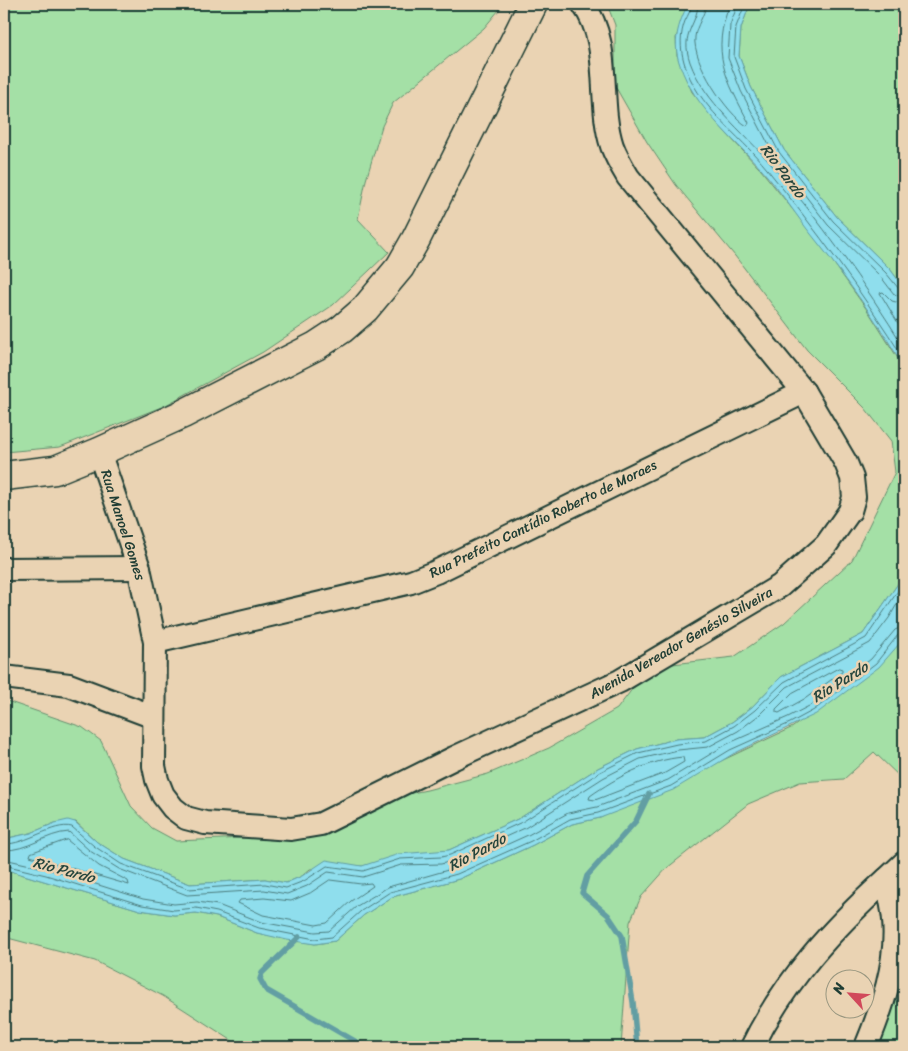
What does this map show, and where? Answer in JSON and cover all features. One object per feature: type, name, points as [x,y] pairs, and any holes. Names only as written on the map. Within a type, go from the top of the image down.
[{"type":"main road","points":[[4,476],[55,470],[183,414],[301,354],[342,329],[365,309],[390,280],[416,239],[533,4]]},
{"type":"street","name":"Avenida Vereador Genésio Silveira","points":[[154,717],[154,766],[157,780],[163,795],[173,808],[186,818],[205,823],[291,829],[315,826],[334,819],[454,758],[620,681],[780,586],[826,545],[850,511],[854,489],[846,463],[804,392],[628,176],[619,162],[609,132],[598,38],[590,13],[583,4]]},
{"type":"street","name":"Rua Prefeito Cantídio Roberto de Moraes","points":[[155,642],[411,582],[474,555],[804,392]]},
{"type":"street","name":"Rua Manoel Gomes","points":[[99,452],[139,568],[155,642],[154,717]]},
{"type":"street","points":[[4,569],[139,568]]},
{"type":"street","points":[[4,677],[42,680],[69,685],[154,717]]},
{"type":"street","points":[[752,1047],[761,1028],[806,962],[844,918],[904,863]]},
{"type":"street","points":[[866,1047],[884,1000],[893,952],[894,921],[887,879]]},
{"type":"green space","points":[[4,4],[504,4],[484,28],[393,103],[382,126],[366,180],[358,219],[389,252],[333,305],[263,352],[164,406],[60,447],[4,452]]},
{"type":"green space","points":[[607,4],[688,4],[676,38],[677,55],[692,92],[726,133],[761,170],[818,241],[870,314],[904,368],[904,575],[863,634],[781,677],[752,707],[732,722],[704,737],[676,739],[637,749],[598,768],[520,818],[449,850],[362,866],[310,869],[302,876],[286,883],[265,879],[190,884],[124,859],[97,842],[76,822],[55,823],[31,833],[4,839],[4,700],[82,727],[101,741],[131,806],[152,828],[176,841],[313,835],[381,799],[427,790],[488,774],[549,748],[617,709],[633,688],[664,665],[734,657],[784,623],[852,560],[895,472],[891,441],[865,408],[807,350],[735,256],[676,185],[647,142],[615,86],[615,25]]},
{"type":"green space","points":[[750,4],[904,4],[904,288],[890,269],[837,217],[784,150],[751,87],[739,56],[741,28]]},
{"type":"green space","points":[[904,632],[904,781],[874,752],[844,779],[800,782],[748,804],[667,868],[641,897],[630,922],[621,1047],[242,1047],[163,996],[95,961],[4,937],[4,869],[140,910],[174,915],[196,913],[217,917],[257,933],[315,944],[335,941],[364,915],[392,897],[459,879],[533,845],[572,824],[600,818],[793,727],[900,643]]},
{"type":"green space","points":[[904,964],[904,1047],[855,1047],[870,1018],[876,1018],[876,1008]]},
{"type":"water","name":"Rio Pardo","points":[[688,4],[750,4],[741,28],[739,56],[751,87],[784,150],[837,217],[890,269],[904,288],[904,368],[859,297],[779,191],[761,169],[715,121],[694,94],[680,65],[676,49],[679,26]]},
{"type":"water","name":"Rio Pardo","points":[[904,575],[904,632],[900,643],[879,667],[816,714],[733,754],[673,790],[600,818],[572,824],[533,845],[459,879],[392,897],[364,915],[335,941],[315,944],[287,940],[257,933],[217,917],[196,913],[174,915],[140,910],[4,869],[4,839],[31,833],[68,820],[75,822],[97,842],[124,859],[190,884],[265,879],[286,883],[302,876],[326,860],[362,866],[399,854],[449,850],[520,818],[598,768],[637,749],[676,739],[704,737],[732,722],[752,707],[781,677],[863,634]]},
{"type":"waterway","points":[[637,1047],[633,1002],[622,936],[608,915],[582,893],[587,876],[636,821],[649,794]]},
{"type":"waterway","points":[[299,937],[262,973],[260,979],[266,990],[365,1047]]}]
